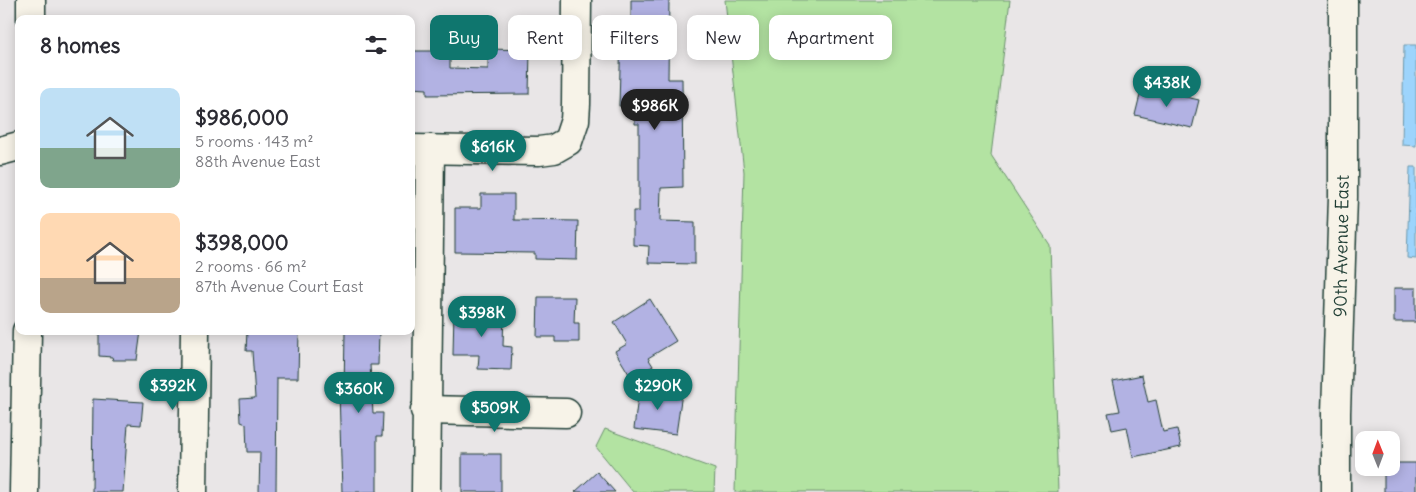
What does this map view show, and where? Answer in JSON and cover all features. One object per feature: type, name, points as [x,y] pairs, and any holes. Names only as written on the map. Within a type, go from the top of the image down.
[{"type":"street","points":[[31,0],[31,15]]},
{"type":"street","points":[[426,492],[421,149],[539,151],[554,148],[568,141],[575,120],[576,0]]},
{"type":"street","name":"90th Avenue East","points":[[1336,492],[1336,413],[1343,197],[1343,0]]},
{"type":"street","points":[[0,151],[15,147]]},
{"type":"street","points":[[24,492],[27,335]]},
{"type":"street","points":[[193,492],[195,335]]},
{"type":"street","points":[[425,410],[566,413]]},
{"type":"green space","points":[[725,0],[1010,0],[991,155],[1050,245],[1058,492],[735,492],[744,172],[732,60],[759,60],[759,15],[727,15]]},
{"type":"green space","points":[[605,429],[715,469],[714,492],[633,492],[596,447]]},
{"type":"water","points":[[1404,45],[1416,45],[1416,146],[1402,145]]},
{"type":"water","points":[[1410,167],[1416,167],[1416,259],[1407,258]]},
{"type":"building","points":[[631,0],[669,0],[669,15],[631,15]]},
{"type":"building","points":[[498,49],[508,49],[508,60],[530,60],[529,94],[427,95],[427,89],[415,88],[415,51],[430,51],[430,60],[450,60],[450,68],[488,69],[488,60],[498,60]]},
{"type":"building","points":[[620,60],[668,60],[668,79],[682,79],[683,187],[661,188],[660,221],[695,222],[695,264],[648,263],[649,246],[633,245],[633,211],[639,211],[639,124],[635,124],[635,106],[619,106]]},
{"type":"building","points":[[1142,87],[1199,100],[1192,128],[1135,115]]},
{"type":"building","points":[[481,194],[514,194],[514,220],[578,221],[577,260],[535,259],[535,253],[455,252],[455,208],[481,208]]},
{"type":"building","points":[[1394,288],[1416,288],[1416,322],[1394,322]]},
{"type":"building","points":[[538,297],[575,297],[574,323],[579,323],[579,342],[555,342],[555,337],[537,337]]},
{"type":"building","points":[[650,299],[676,341],[648,358],[653,366],[632,379],[615,351],[627,344],[614,322]]},
{"type":"building","points":[[454,309],[504,310],[503,346],[512,347],[511,370],[478,369],[479,355],[453,355]]},
{"type":"building","points":[[99,335],[140,335],[137,360],[113,360],[112,357],[99,356]]},
{"type":"building","points":[[247,335],[299,335],[298,378],[277,378],[276,492],[259,492],[260,452],[247,452],[246,424],[241,422],[240,399],[255,398],[252,351],[246,351]]},
{"type":"building","points":[[345,335],[379,335],[378,365],[370,365],[373,413],[383,413],[382,436],[377,436],[377,492],[342,492],[339,391],[344,391]]},
{"type":"building","points":[[1142,375],[1148,402],[1156,400],[1163,432],[1177,429],[1181,447],[1133,457],[1127,427],[1112,430],[1108,413],[1120,411],[1113,381]]},
{"type":"building","points":[[639,388],[682,393],[676,434],[634,429]]},
{"type":"building","points":[[93,399],[143,402],[141,425],[128,424],[123,492],[92,492]]},
{"type":"building","points":[[462,454],[501,454],[501,492],[462,492]]},
{"type":"building","points":[[1400,463],[1416,463],[1416,492],[1384,492],[1384,476],[1400,476]]},
{"type":"building","points":[[597,472],[615,492],[575,492]]}]
